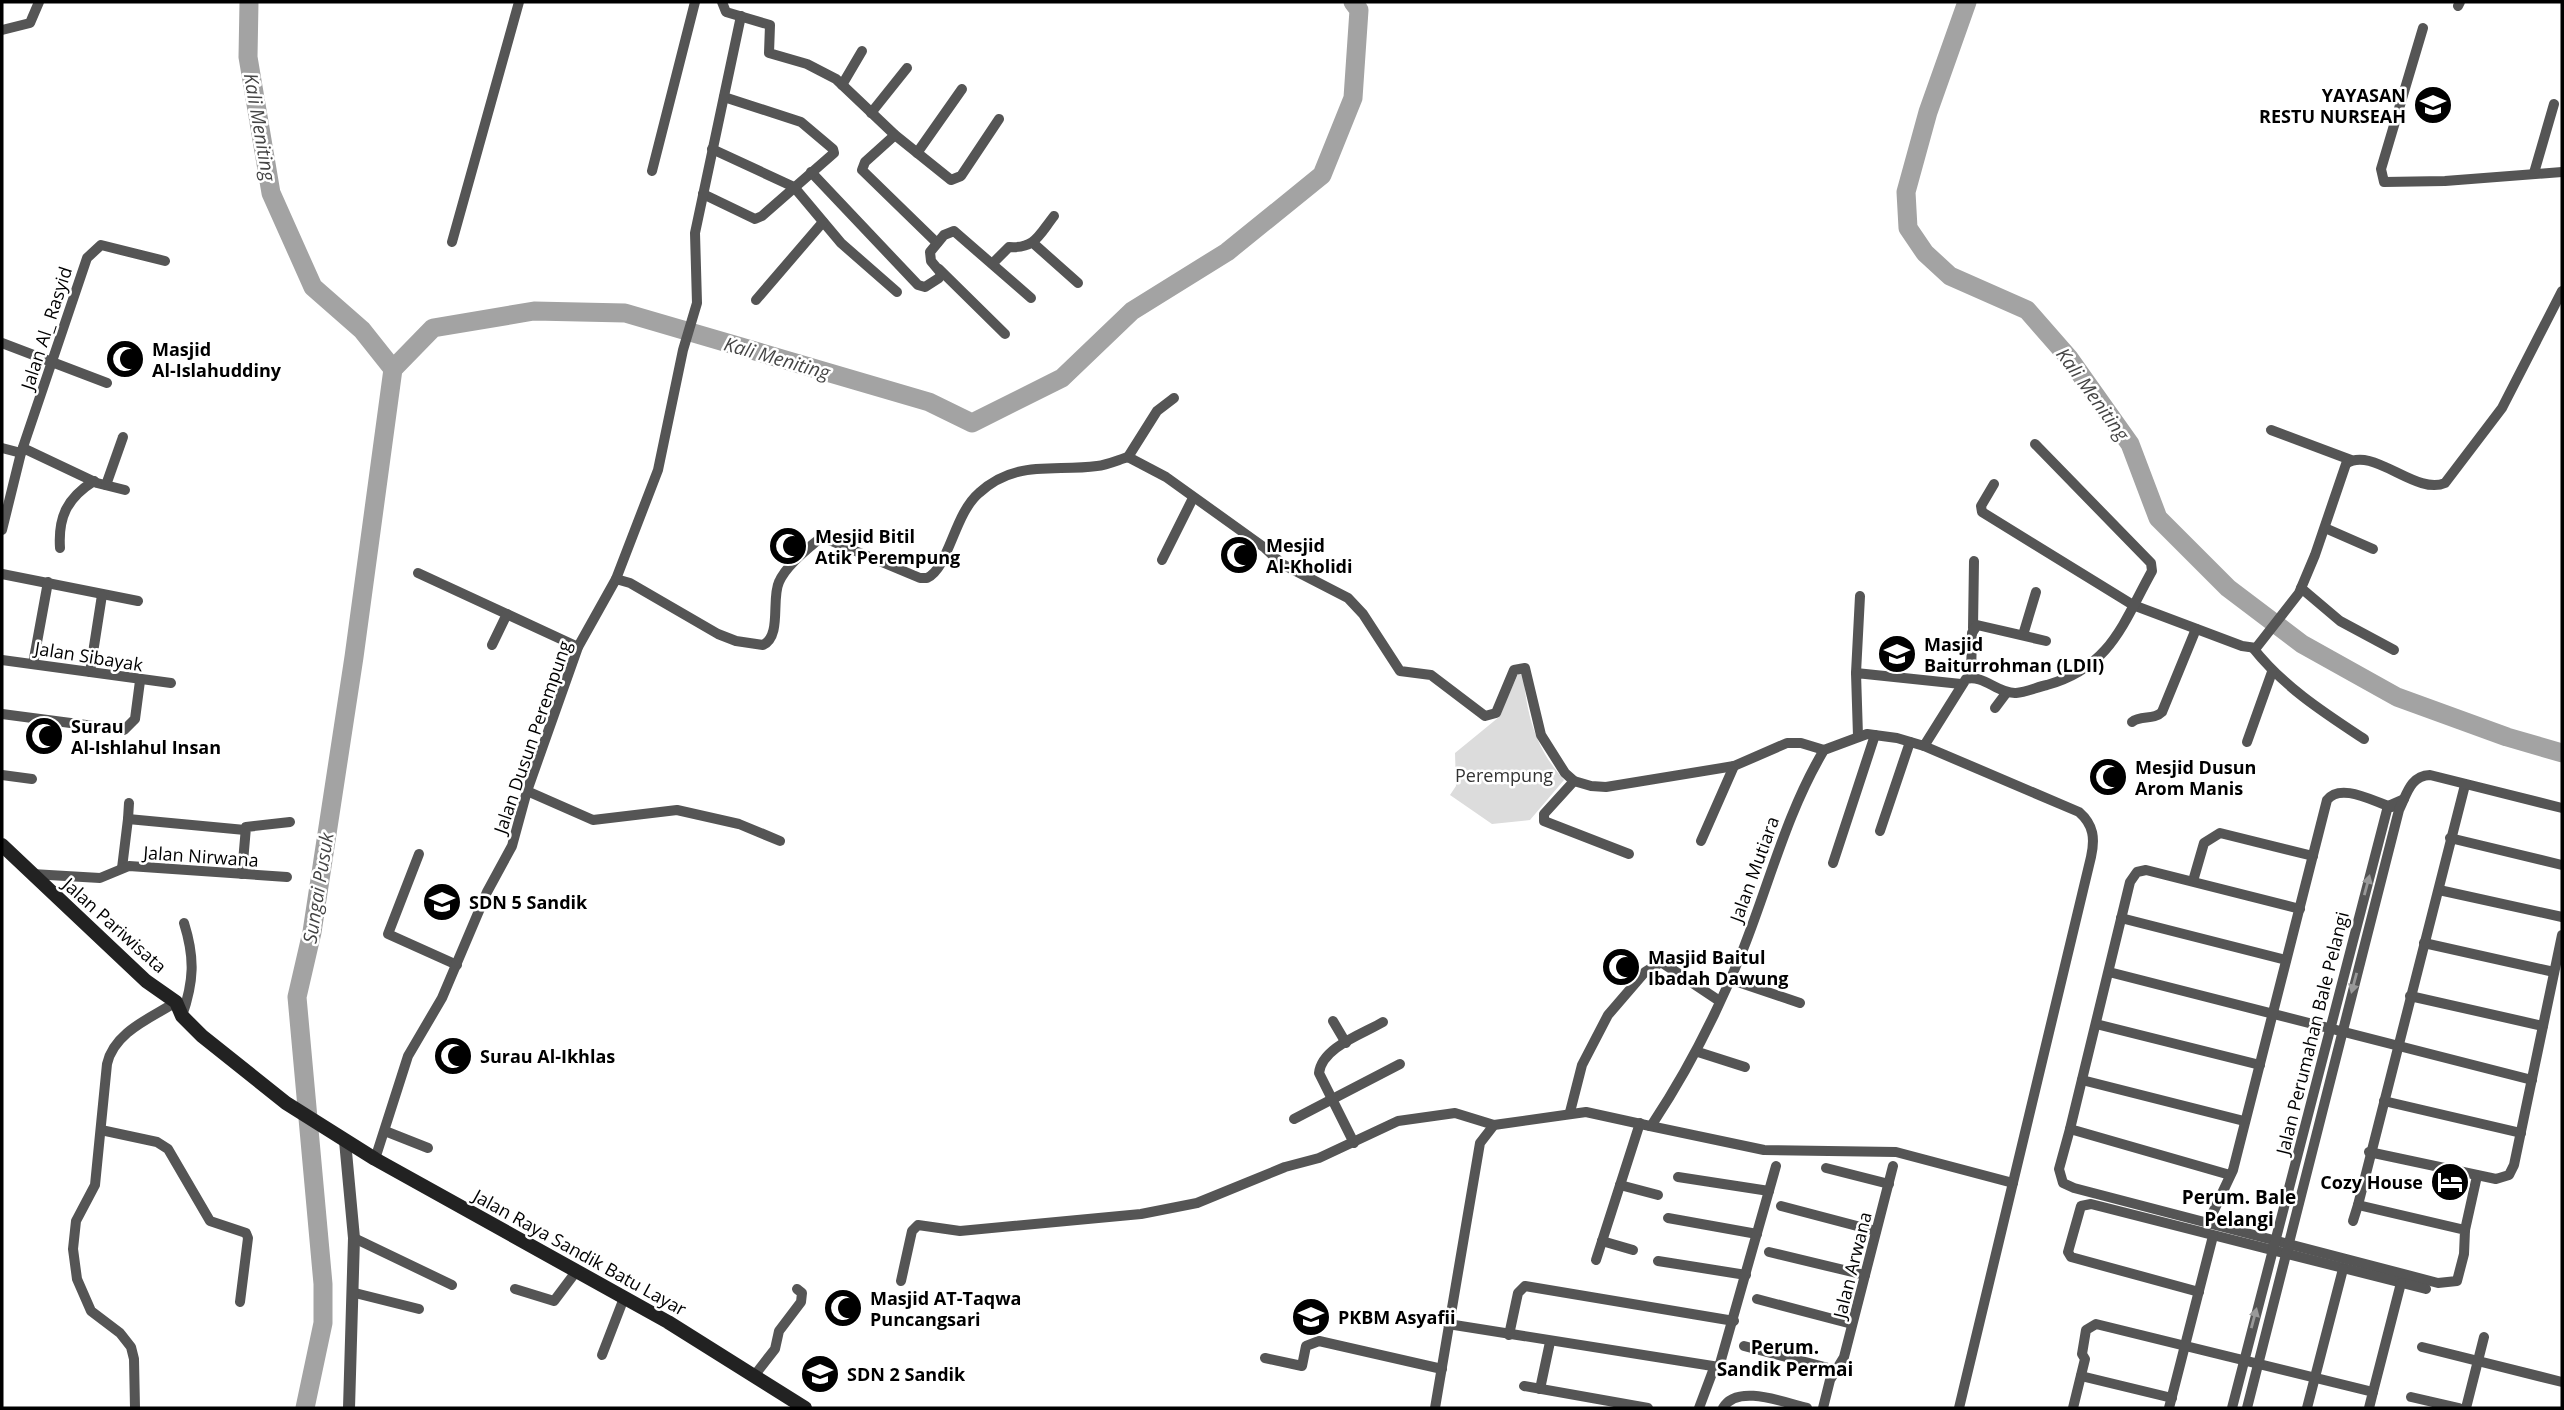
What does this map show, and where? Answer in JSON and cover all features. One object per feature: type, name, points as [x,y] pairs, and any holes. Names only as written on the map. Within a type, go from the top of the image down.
[{"type":"main road","name":"Jalan Pariwisata","points":[[2,845],[179,1009],[222,1054],[286,1103],[334,1134]]},
{"type":"main road","name":"Jalan Raya Sandik Batu Layar","points":[[334,1134],[575,1273],[624,1298],[754,1376],[797,1406]]},
{"type":"street","points":[[2,30],[30,23],[39,2]]},
{"type":"street","points":[[452,242],[519,2]]},
{"type":"street","points":[[652,171],[695,2]]},
{"type":"street","points":[[722,2],[726,12],[770,24],[769,54],[807,64],[828,73],[895,135],[947,178],[958,179],[999,119]]},
{"type":"street","name":"Jalan Dusun Perempung","points":[[375,1159],[408,1056],[457,965],[487,892],[512,846],[527,791],[578,648],[616,579],[658,470],[683,350],[697,303],[695,233],[741,16]]},
{"type":"street","points":[[2423,28],[2381,178],[2390,184],[2562,172]]},
{"type":"street","points":[[842,85],[862,51]]},
{"type":"street","points":[[872,113],[907,68]]},
{"type":"street","points":[[917,153],[962,89]]},
{"type":"street","points":[[703,194],[755,219],[762,216],[833,155],[830,146],[801,122],[724,97]]},
{"type":"street","points":[[2534,173],[2554,104]]},
{"type":"street","points":[[895,135],[865,162],[862,170],[937,243]]},
{"type":"street","points":[[712,149],[794,187],[841,243],[897,292]]},
{"type":"street","points":[[811,173],[918,285],[925,287],[939,278],[939,269]]},
{"type":"street","points":[[993,263],[1009,247],[1021,249],[1033,243],[1054,216]]},
{"type":"street","points":[[756,300],[823,222]]},
{"type":"street","points":[[1005,334],[929,256],[937,243],[949,231],[954,231],[1031,298]]},
{"type":"street","points":[[1033,243],[1078,283]]},
{"type":"street","name":"Jalan Al_ Rasyid","points":[[2,530],[6,498],[81,269],[96,247],[101,245],[165,261]]},
{"type":"street","points":[[2271,430],[2351,460],[2364,460],[2433,486],[2445,483],[2502,408],[2562,291]]},
{"type":"street","points":[[2,343],[107,383]]},
{"type":"street","points":[[1128,457],[1157,411],[1174,398]]},
{"type":"street","points":[[106,485],[123,436]]},
{"type":"street","points":[[1971,677],[2007,692],[2021,692],[2060,681],[2087,669],[2108,649],[2152,571],[2151,562],[2035,444]]},
{"type":"street","points":[[2,448],[22,451],[94,481],[125,489]]},
{"type":"street","points":[[616,579],[630,583],[727,638],[765,644],[772,635],[776,589],[780,579],[818,540],[829,540],[919,578],[927,578],[939,568],[961,512],[989,484],[1038,467],[1097,466],[1128,457],[1153,468],[1265,548],[1282,564],[1348,598],[1363,614],[1400,671],[1432,676],[1485,716],[1496,713],[1514,670],[1525,668],[1529,674],[1530,697],[1541,735],[1562,771],[1574,781],[1606,787],[1734,766],[1787,743],[1801,743],[1824,750],[1858,736],[1875,735],[1924,746],[2079,812],[2090,825],[2093,835],[2091,857],[1962,1407]]},
{"type":"street","points":[[2257,646],[2300,590],[2325,528],[2343,468],[2351,460]]},
{"type":"street","points":[[60,548],[59,528],[65,509],[77,492],[94,481]]},
{"type":"street","points":[[1994,484],[1981,506],[1982,512],[2133,605],[2196,629],[2257,646],[2272,672],[2307,702],[2364,739]]},
{"type":"street","points":[[1161,560],[1193,498]]},
{"type":"street","points":[[2325,528],[2373,549]]},
{"type":"street","points":[[1971,677],[1974,561]]},
{"type":"street","points":[[418,573],[578,648]]},
{"type":"street","points":[[2,574],[138,601]]},
{"type":"street","points":[[33,664],[48,582]]},
{"type":"street","points":[[2300,590],[2340,621],[2394,650]]},
{"type":"street","points":[[2023,635],[2036,592]]},
{"type":"street","points":[[90,672],[102,595]]},
{"type":"street","points":[[1858,736],[1856,673],[1860,596]]},
{"type":"street","points":[[492,645],[507,614]]},
{"type":"street","points":[[1973,628],[1983,624],[2046,641]]},
{"type":"street","points":[[2132,722],[2137,718],[2158,716],[2162,712],[2196,629]]},
{"type":"street","name":"Jalan Sibayak","points":[[2,660],[140,681],[171,683]]},
{"type":"street","points":[[2246,742],[2272,672]]},
{"type":"street","points":[[1856,673],[1961,684]]},
{"type":"street","points":[[1924,746],[1961,684],[1971,677]]},
{"type":"street","points":[[2,714],[122,731],[131,726],[135,719],[140,681]]},
{"type":"street","points":[[1995,708],[2007,692]]},
{"type":"street","points":[[1833,863],[1875,735]]},
{"type":"street","points":[[1880,831],[1910,742]]},
{"type":"street","name":"Jalan Mutiara","points":[[1596,1260],[1620,1185],[1645,1125],[1698,1052],[1718,1000],[1744,947],[1788,821],[1824,750]]},
{"type":"street","points":[[1700,841],[1734,766]]},
{"type":"street","points":[[2,775],[32,779]]},
{"type":"street","points":[[2247,1408],[2342,1029],[2404,799],[2413,782],[2424,775],[2562,808]]},
{"type":"street","points":[[1574,781],[1544,814],[1544,821],[1629,854]]},
{"type":"street","points":[[2353,1221],[2465,785]]},
{"type":"street","points":[[527,791],[593,820],[677,810],[739,824],[780,841]]},
{"type":"street","points":[[2208,1223],[2230,1175],[2326,802],[2333,793],[2344,792],[2399,810]]},
{"type":"street","points":[[2388,806],[2404,799]]},
{"type":"street","points":[[122,868],[129,803]]},
{"type":"street","name":"Jalan Perumahan Bale Pelangi","points":[[2232,1408],[2388,806]]},
{"type":"street","points":[[128,819],[244,830]]},
{"type":"street","points":[[242,874],[244,830],[249,825],[290,822]]},
{"type":"street","points":[[2193,881],[2204,843],[2220,833],[2313,856]]},
{"type":"street","points":[[2451,838],[2562,864]]},
{"type":"street","points":[[419,854],[388,934],[457,965]]},
{"type":"street","name":"Jalan Nirwana","points":[[31,874],[100,878],[122,868],[287,877]]},
{"type":"street","points":[[2273,1247],[2208,1223],[2063,1183],[2059,1169],[2131,879],[2137,872],[2146,870],[2300,909]]},
{"type":"street","points":[[2439,890],[2562,917]]},
{"type":"street","points":[[2121,918],[2286,960]]},
{"type":"street","points":[[135,1408],[134,1359],[131,1347],[120,1333],[91,1311],[78,1279],[73,1249],[76,1221],[95,1185],[107,1064],[116,1042],[179,1009],[191,989],[194,967],[184,923]]},
{"type":"street","points":[[2369,1152],[2499,1180],[2509,1175],[2521,1133],[2562,935]]},
{"type":"street","points":[[2424,943],[2554,972]]},
{"type":"street","points":[[1570,1112],[1582,1065],[1608,1015],[1650,968],[1661,962],[1718,1000]]},
{"type":"street","points":[[2109,972],[2342,1029],[2398,1048],[2532,1080]]},
{"type":"street","points":[[1729,979],[1800,1003]]},
{"type":"street","points":[[2410,996],[2543,1026]]},
{"type":"street","points":[[1333,1021],[1346,1043]]},
{"type":"street","points":[[1354,1143],[1319,1073],[1320,1066],[1327,1054],[1383,1023]]},
{"type":"street","points":[[2096,1024],[2260,1065]]},
{"type":"street","points":[[1698,1052],[1745,1067]]},
{"type":"street","points":[[1294,1119],[1400,1064]]},
{"type":"street","points":[[2082,1080],[2244,1121]]},
{"type":"street","points":[[2384,1101],[2521,1133]]},
{"type":"street","points":[[901,1281],[912,1231],[918,1226],[960,1231],[1105,1219],[1196,1203],[1284,1167],[1320,1158],[1398,1121],[1426,1115],[1464,1114],[1494,1125],[1570,1112],[1598,1113],[1764,1150],[1906,1154],[2013,1183]]},
{"type":"street","points":[[1435,1408],[1477,1149],[1494,1125]]},
{"type":"street","points":[[2070,1129],[2230,1175]]},
{"type":"street","points":[[100,1130],[163,1146],[173,1156],[210,1221],[246,1233],[248,1238],[240,1302]]},
{"type":"street","points":[[385,1131],[428,1148]]},
{"type":"street","points":[[334,1134],[354,1238],[355,1293],[349,1408]]},
{"type":"street","points":[[1699,1408],[1714,1368],[1723,1361],[1776,1166]]},
{"type":"street","name":"Jalan Arwana","points":[[1823,1408],[1836,1370],[1844,1357],[1893,1166]]},
{"type":"street","points":[[1826,1168],[1889,1184]]},
{"type":"street","points":[[2199,1292],[2073,1258],[2068,1252],[2079,1211],[2085,1204],[2213,1236],[2452,1284],[2459,1277],[2465,1248],[2465,1230],[2477,1176]]},
{"type":"street","points":[[1678,1177],[1769,1191]]},
{"type":"street","points":[[1620,1185],[1658,1195]]},
{"type":"street","points":[[2358,1205],[2465,1230]]},
{"type":"street","points":[[1781,1206],[1877,1231]]},
{"type":"street","points":[[1668,1219],[1757,1234]]},
{"type":"street","points":[[2081,1376],[2170,1403],[2213,1236]]},
{"type":"street","points":[[354,1238],[453,1286]]},
{"type":"street","points":[[1602,1241],[1633,1250]]},
{"type":"street","points":[[2286,1250],[2343,1269],[2426,1289]]},
{"type":"street","points":[[1769,1252],[1865,1275]]},
{"type":"street","points":[[1658,1261],[1746,1275]]},
{"type":"street","points":[[2307,1408],[2343,1269]]},
{"type":"street","points":[[515,1289],[554,1301],[575,1273]]},
{"type":"street","points":[[2369,1408],[2401,1283]]},
{"type":"street","points":[[1509,1335],[1518,1293],[1525,1286],[1734,1321]]},
{"type":"street","points":[[754,1376],[775,1349],[780,1329],[802,1300],[802,1293],[797,1289]]},
{"type":"street","points":[[355,1293],[418,1309]]},
{"type":"street","points":[[602,1355],[624,1298]]},
{"type":"street","points":[[1757,1299],[1853,1324]]},
{"type":"street","points":[[1448,1324],[1714,1368]]},
{"type":"street","points":[[2073,1408],[2081,1376],[2086,1330],[2094,1324],[2373,1391]]},
{"type":"street","points":[[2466,1408],[2484,1337]]},
{"type":"street","points":[[1265,1358],[1302,1366],[1306,1346],[1319,1341],[1442,1369]]},
{"type":"street","points":[[1540,1389],[1550,1342]]},
{"type":"street","points":[[1744,1346],[1836,1370]]},
{"type":"street","points":[[2422,1347],[2562,1382]]},
{"type":"street","points":[[1524,1386],[1648,1408]]},
{"type":"street","points":[[1723,1408],[1732,1398],[1744,1395],[1807,1408]]},
{"type":"street","points":[[2411,1397],[2459,1408]]},
{"type":"green space","name":"Perempung","points":[[1519,672],[1523,673],[1530,717],[1539,743],[1564,780],[1530,820],[1492,824],[1450,795],[1456,786],[1455,753],[1499,717]]},
{"type":"waterway","name":"Kali Meniting","points":[[249,2],[248,57],[271,193],[313,287],[362,330],[393,369],[433,328],[534,311],[625,313],[929,402],[972,423],[1062,378],[1132,311],[1227,252],[1322,175],[1353,98],[1359,10],[1353,2]]},
{"type":"waterway","name":"Kali Meniting","points":[[1967,2],[1928,112],[1906,192],[1908,228],[1925,253],[1950,276],[2027,310],[2069,358],[2130,444],[2158,518],[2228,588],[2302,644],[2397,697],[2507,737],[2562,753]]},
{"type":"waterway","name":"Sungai Pusuk","points":[[305,1408],[323,1323],[323,1284],[297,997],[312,932],[354,657],[393,369]]},
{"type":"place","name":"YAYASAN RESTU NURSEAH","points":[[2433,105]]},
{"type":"place","name":"Masjid Al-Islahuddiny","points":[[125,359]]},
{"type":"place","name":"Mesjid Bitil Atik Perempung","points":[[788,546]]},
{"type":"place","name":"Mesjid Al-Kholidi","points":[[1239,555]]},
{"type":"place","name":"Masjid Baiturrohman (LDII)","points":[[1897,654]]},
{"type":"place","name":"Surau Al-Ishlahul Insan","points":[[44,736]]},
{"type":"place","name":"Mesjid Dusun Arom Manis","points":[[2108,777]]},
{"type":"place","name":"SDN 5 Sandik","points":[[442,902]]},
{"type":"place","name":"Masjid Baitul Ibadah Dawung","points":[[1621,967]]},
{"type":"place","name":"Surau Al-Ikhlas","points":[[453,1056]]},
{"type":"place","name":"Cozy House","points":[[2450,1182]]},
{"type":"place","name":"Masjid AT-Taqwa Puncangsari","points":[[843,1308]]},
{"type":"place","name":"PKBM Asyafii","points":[[1311,1317]]},
{"type":"place","name":"SDN 2 Sandik","points":[[820,1374]]},
{"type":"district","name":"Perum. Bale Pelangi","points":[[2239,1208]]},
{"type":"district","name":"Perum. Sandik Permai","points":[[1785,1358]]}]
